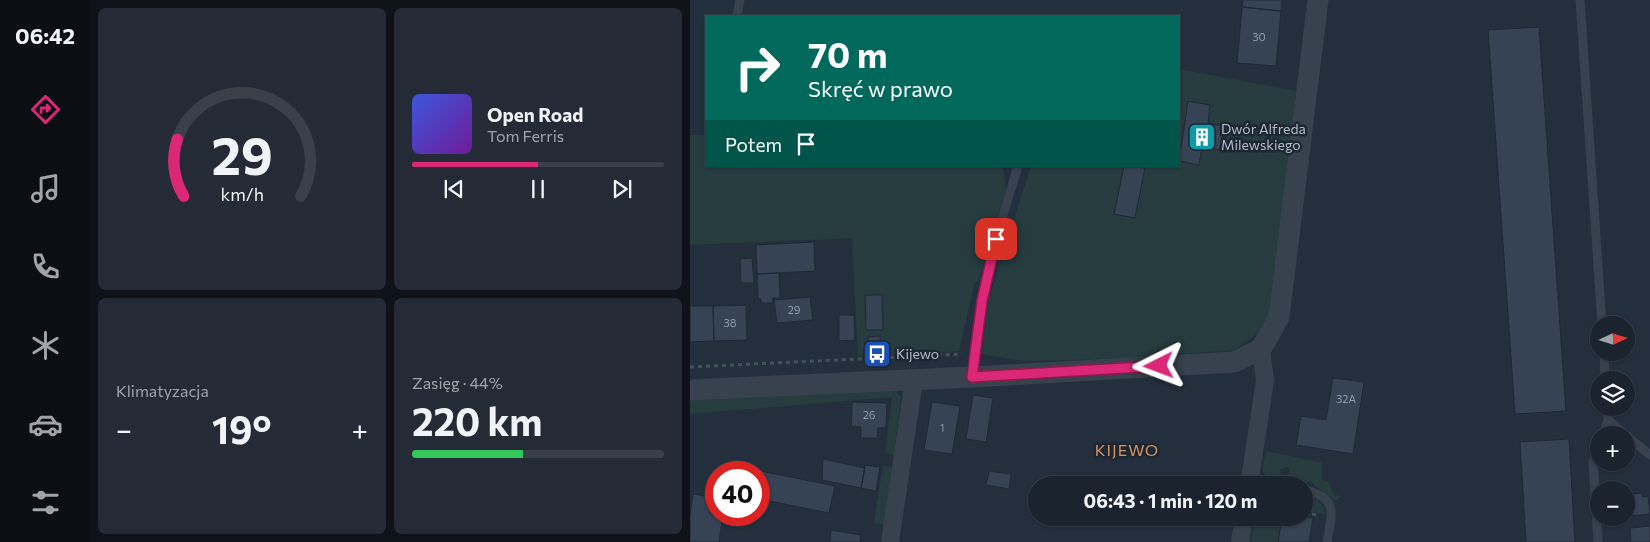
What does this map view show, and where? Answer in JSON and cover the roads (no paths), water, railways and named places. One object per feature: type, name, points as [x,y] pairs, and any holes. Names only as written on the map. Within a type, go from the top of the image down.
[{"type":"street","points":[[690,390],[914,380],[1234,362],[1261,349],[1279,317],[1318,0]]},
{"type":"street","points":[[1250,476],[1265,381],[1261,349]]},
{"type":"street","points":[[890,542],[914,380]]},
{"type":"street","points":[[1240,542],[1243,526]]},
{"type":"lane","points":[[737,15],[740,0]]},
{"type":"lane","points":[[1580,0],[1601,316]]},
{"type":"lane","points":[[972,377],[982,301],[996,239],[1018,167]]},
{"type":"lane","points":[[1606,426],[1608,416]]},
{"type":"lane","points":[[1608,420],[1650,455]]},
{"type":"lane","points":[[1594,471],[1598,542]]},
{"type":"lane","points":[[1313,493],[1325,498],[1332,510],[1328,542]]},
{"type":"place","name":"Dwór Alfreda Milewskiego","points":[[1202,137]]},
{"type":"place","name":"Kijewo","points":[[877,354]]},
{"type":"district","name":"KIJEWO","points":[[1127,450]]}]
